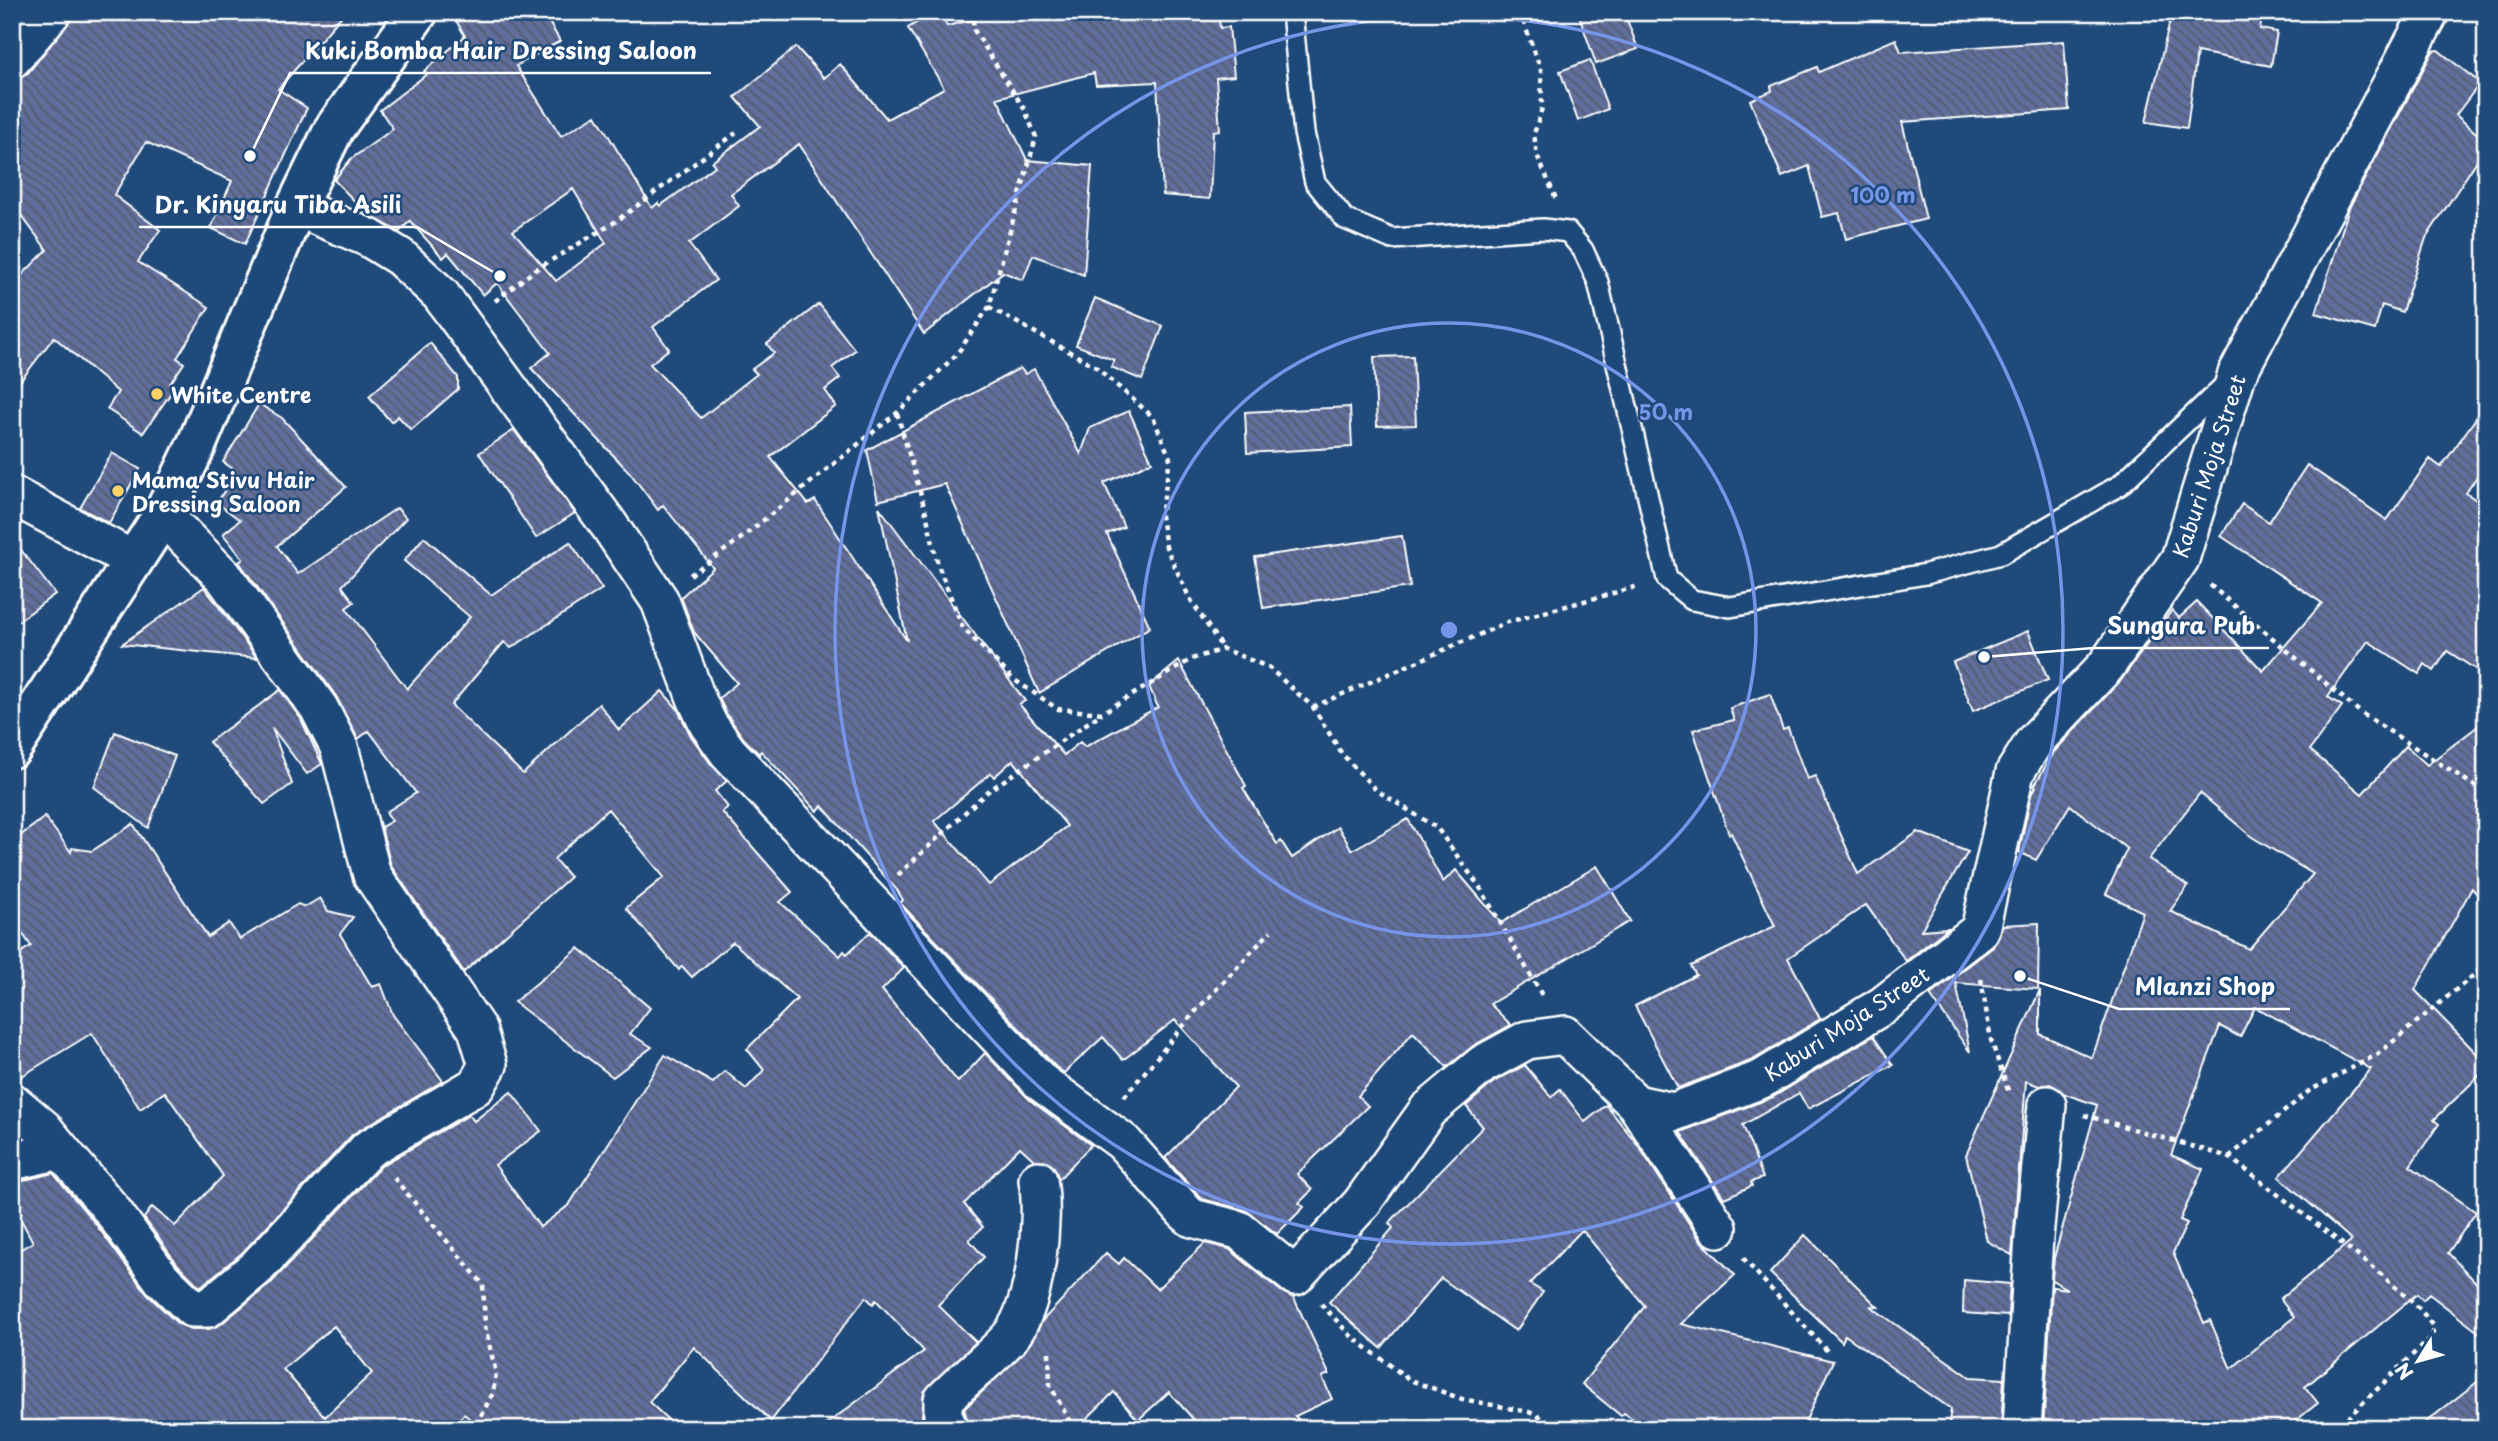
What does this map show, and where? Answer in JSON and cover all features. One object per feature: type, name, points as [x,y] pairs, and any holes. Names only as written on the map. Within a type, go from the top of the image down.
[{"type":"street","points":[[12,59],[52,12]]},
{"type":"street","points":[[12,748],[163,515],[196,446],[296,207],[334,129],[418,12]]},
{"type":"street","name":"Kaburi Moja Street","points":[[1636,1104],[1674,1112],[1762,1079],[1882,1006],[1967,943],[1980,930],[1990,897],[2015,772],[2034,742],[2106,666],[2180,559],[2236,374],[2430,12]]},
{"type":"street","points":[[296,207],[369,238],[400,257],[440,294],[660,601],[708,724],[750,778],[1055,1096],[1123,1142],[1185,1212],[1192,1217],[1240,1230],[1295,1276],[1361,1204],[1428,1110],[1483,1064],[1527,1040],[1565,1035],[1636,1104],[1718,1228]]},
{"type":"street","points":[[12,495],[133,560]]},
{"type":"street","points":[[12,1102],[43,1128],[112,1210],[162,1279],[186,1303],[198,1309],[208,1308],[256,1268],[369,1149],[476,1086],[488,1065],[477,1029],[372,875],[339,747],[319,708],[224,577],[163,515]]},
{"type":"street","points":[[2022,1429],[2034,1237],[2047,1105]]},
{"type":"street","points":[[12,1161],[61,1150]]},
{"type":"street","points":[[949,1429],[943,1416],[943,1400],[1008,1340],[1024,1311],[1040,1242],[1043,1207],[1038,1180]]},
{"type":"lane","points":[[1292,12],[1304,133],[1315,182],[1345,219],[1392,239],[1534,230],[1568,232],[1583,250],[1598,282],[1667,579],[1692,600],[1730,607],[1926,574],[2001,554],[2120,485],[2236,374]]},
{"type":"path","points":[[660,601],[897,413],[957,354],[989,307],[1036,137],[1025,110],[974,30],[972,12]]},
{"type":"path","points":[[1520,12],[1541,70],[1542,108],[1534,134],[1537,155],[1568,232]]},
{"type":"path","points":[[2463,12],[2486,28]]},
{"type":"path","points":[[465,327],[535,270],[615,222],[736,133]]},
{"type":"path","points":[[989,307],[1095,366],[1153,416],[1170,458],[1161,516],[1166,547],[1189,597],[1223,649],[1268,667],[1313,707],[1342,754],[1376,790],[1437,828],[1480,889],[1565,1035]]},
{"type":"path","points":[[897,413],[938,565],[963,628],[1013,679],[1058,709],[1102,713]]},
{"type":"path","points":[[2180,559],[2361,713],[2486,793]]},
{"type":"path","points":[[1313,707],[1508,622],[1667,579]]},
{"type":"path","points":[[869,902],[987,792],[1102,713],[1192,659],[1223,649]]},
{"type":"path","points":[[1106,1128],[1138,1079],[1194,1013],[1271,931]]},
{"type":"path","points":[[1967,943],[1981,980],[1991,1041],[2010,1094],[2229,1157],[2375,1269],[2420,1309],[2432,1325],[2432,1335],[2336,1429]]},
{"type":"path","points":[[2229,1157],[2309,1091],[2378,1054],[2486,965]]},
{"type":"path","points":[[369,1149],[483,1283],[485,1326],[496,1373],[493,1393],[474,1429]]},
{"type":"path","points":[[1718,1228],[1758,1278],[1829,1353]]},
{"type":"path","points":[[1295,1276],[1352,1337],[1410,1380],[1462,1399],[1529,1412],[1566,1429]]},
{"type":"building","points":[[77,12],[345,12],[278,89],[307,108],[245,244],[211,228],[232,181],[146,142],[114,195],[160,230],[138,262],[209,307],[177,358],[184,363],[170,384],[175,387],[143,433],[107,409],[118,392],[54,337],[12,392],[12,285],[47,250],[12,203],[12,79],[28,73]]},
{"type":"building","points":[[451,12],[543,12],[560,41],[516,66],[561,136],[596,115],[652,208],[658,203],[660,206],[715,166],[712,162],[760,126],[735,97],[796,47],[824,78],[840,64],[887,119],[944,88],[908,28],[934,12],[939,12],[947,26],[1003,12],[1218,12],[1220,28],[1229,27],[1234,76],[1216,78],[1220,130],[1213,131],[1210,199],[1163,195],[1157,82],[1096,85],[1094,73],[997,98],[1027,160],[1092,166],[1084,275],[1033,255],[1023,280],[1003,272],[924,334],[799,144],[731,194],[739,206],[689,244],[716,280],[653,327],[669,349],[650,364],[701,418],[757,374],[752,369],[774,353],[767,344],[819,304],[855,350],[832,368],[840,378],[825,390],[836,406],[770,457],[808,504],[815,500],[907,641],[879,507],[1025,701],[1019,704],[1064,755],[1080,742],[1085,747],[1158,707],[1149,686],[1179,661],[1246,786],[1243,788],[1277,844],[1281,841],[1292,858],[1338,827],[1352,850],[1408,819],[1443,882],[1456,870],[1501,923],[1597,866],[1630,921],[1490,1004],[1511,1025],[1473,1046],[1447,1067],[1413,1032],[1358,1096],[1368,1106],[1297,1174],[1312,1190],[1299,1203],[1304,1207],[1277,1234],[1245,1210],[1202,1199],[1165,1158],[1236,1087],[1175,1020],[1123,1060],[1103,1037],[1064,1073],[1056,1067],[900,903],[903,900],[897,890],[822,806],[817,811],[761,751],[759,754],[744,739],[719,698],[737,683],[694,632],[681,597],[713,568],[663,505],[658,510],[631,474],[531,368],[550,353],[497,283],[483,295],[448,253],[443,258],[410,221],[399,232],[368,215],[334,180],[351,159],[393,129],[380,110],[427,74],[424,71],[465,36]],"holes":[[[573,189],[606,243],[556,281],[513,231]],[[1013,760],[1067,826],[989,885],[934,821],[991,773],[994,777]]]},
{"type":"building","points":[[1578,12],[1624,12],[1638,49],[1596,64]]},
{"type":"building","points":[[2172,12],[2263,12],[2260,29],[2277,32],[2271,66],[2197,52],[2187,128],[2146,122]]},
{"type":"building","points":[[1896,39],[1901,52],[2064,41],[2069,110],[1902,122],[1926,219],[1846,239],[1839,213],[1822,217],[1809,166],[1782,177],[1750,100],[1772,91],[1771,86],[1817,67],[1819,72]]},
{"type":"building","points":[[2438,50],[2480,83],[2456,115],[2486,142],[2486,147],[2426,238],[2402,312],[2382,305],[2375,330],[2316,313],[2349,208],[2433,51]]},
{"type":"building","points":[[1590,60],[1608,109],[1578,121],[1560,71]]},
{"type":"building","points":[[1095,298],[1163,326],[1142,380],[1111,367],[1114,360],[1076,345]]},
{"type":"building","points":[[430,343],[458,377],[458,389],[411,430],[398,416],[391,422],[369,396]]},
{"type":"building","points":[[1413,356],[1416,425],[1377,426],[1374,357]]},
{"type":"building","points":[[1020,368],[1025,374],[1034,369],[1081,454],[1090,428],[1129,411],[1152,462],[1104,483],[1124,527],[1107,534],[1150,627],[1039,693],[945,484],[878,501],[867,450]]},
{"type":"building","points":[[259,404],[282,418],[346,487],[277,546],[298,574],[397,508],[406,518],[342,586],[354,602],[346,608],[407,689],[470,617],[404,561],[424,537],[491,595],[570,542],[602,589],[511,648],[504,642],[451,705],[523,774],[599,704],[619,730],[662,691],[677,708],[691,736],[711,764],[727,781],[715,791],[728,807],[722,812],[792,892],[780,902],[840,956],[844,951],[847,954],[870,932],[904,968],[882,990],[958,1082],[985,1053],[1030,1100],[1091,1145],[1059,1179],[1054,1167],[1046,1161],[1034,1160],[1020,1147],[964,1204],[983,1227],[969,1240],[984,1257],[938,1305],[976,1342],[924,1392],[922,1416],[926,1429],[820,1429],[924,1351],[876,1300],[873,1304],[866,1297],[771,1421],[694,1347],[649,1402],[678,1429],[482,1429],[464,1414],[449,1429],[12,1429],[12,1330],[20,1323],[12,1307],[12,1254],[33,1242],[12,1203],[12,1183],[53,1173],[95,1223],[147,1294],[178,1324],[192,1329],[209,1329],[221,1324],[271,1283],[381,1166],[469,1115],[474,1121],[511,1092],[541,1131],[495,1165],[540,1227],[569,1205],[665,1055],[713,1083],[725,1071],[746,1089],[764,1070],[747,1049],[797,999],[733,942],[692,977],[682,966],[679,970],[626,908],[664,877],[608,809],[554,859],[570,877],[464,972],[391,866],[381,827],[392,821],[386,812],[416,793],[369,731],[358,739],[336,696],[239,562],[243,559],[223,534],[240,520],[217,503],[236,471],[223,462]],"holes":[[[334,1326],[372,1373],[325,1417],[283,1369]]]},
{"type":"building","points":[[2486,404],[2486,463],[2466,493],[2486,507],[2486,676],[2447,651],[2434,671],[2425,664],[2419,674],[2368,641],[2328,697],[2342,706],[2310,750],[2362,794],[2406,746],[2427,765],[2486,720],[2486,905],[2472,888],[2415,990],[2486,1063],[2486,1069],[2434,1120],[2439,1124],[2410,1166],[2476,1212],[2448,1253],[2486,1293],[2486,1338],[2429,1294],[2423,1300],[2417,1294],[2305,1387],[2318,1403],[2285,1429],[2043,1429],[2052,1287],[2067,1289],[2052,1280],[2054,1258],[2097,1105],[2065,1094],[2050,1084],[2039,1086],[2026,1081],[2012,1255],[1987,1241],[1966,1155],[2040,990],[2040,1034],[2092,1058],[2143,912],[2106,894],[2127,849],[2070,805],[2036,860],[2019,852],[2031,795],[2036,787],[2034,786],[2054,752],[2121,680],[2172,610],[2179,618],[2197,602],[2263,671],[2322,603],[2221,536],[2242,504],[2269,522],[2307,465],[2387,520],[2430,459],[2441,467]],"holes":[[[2200,793],[2252,837],[2313,874],[2249,949],[2170,911],[2188,886],[2149,859]],[[2255,1007],[2371,1069],[2279,1177],[2352,1240],[2280,1299],[2294,1317],[2231,1369],[2210,1320],[2204,1323],[2173,1253],[2187,1223],[2180,1220],[2203,1169],[2171,1155],[2220,1026],[2240,1037]]]},
{"type":"building","points":[[1350,407],[1352,447],[1247,453],[1245,412]]},
{"type":"building","points":[[514,430],[575,513],[536,538],[479,453]]},
{"type":"building","points":[[112,453],[140,469],[109,523],[80,508]]},
{"type":"building","points":[[1402,536],[1410,587],[1263,608],[1255,557]]},
{"type":"building","points":[[12,538],[55,594],[12,626]]},
{"type":"building","points":[[204,587],[257,658],[122,644]]},
{"type":"building","points":[[2028,631],[2048,680],[1973,711],[1953,662]]},
{"type":"building","points":[[280,690],[301,719],[322,764],[307,774],[272,728],[292,784],[264,804],[209,742]]},
{"type":"building","points":[[1770,694],[1783,730],[1788,728],[1807,779],[1815,776],[1858,874],[1918,832],[1968,852],[1921,930],[1948,928],[1906,961],[1866,905],[1788,958],[1820,1019],[1753,1060],[1678,1088],[1635,1006],[1696,975],[1691,966],[1775,926],[1731,833],[1729,834],[1693,730],[1734,720],[1730,708]]},
{"type":"building","points":[[115,732],[175,756],[148,828],[94,787]]},
{"type":"building","points":[[45,817],[71,852],[72,848],[92,851],[133,824],[208,937],[229,923],[240,939],[298,904],[305,907],[320,898],[328,911],[353,917],[340,934],[372,987],[381,984],[393,1015],[443,1081],[353,1134],[242,1253],[200,1287],[178,1265],[144,1218],[152,1207],[175,1226],[223,1176],[165,1092],[140,1109],[92,1033],[12,1082],[12,958],[31,946],[12,918],[12,842]]},
{"type":"building","points":[[2039,923],[2038,989],[1956,983],[1970,1052],[1930,995],[1993,947],[2003,925]]},
{"type":"building","points":[[579,948],[650,1008],[630,1034],[652,1047],[613,1077],[514,1002]]},
{"type":"building","points":[[1873,1036],[1893,1065],[1808,1109],[1799,1093],[1743,1125],[1763,1178],[1724,1198],[1680,1132],[1773,1097]]},
{"type":"building","points":[[1525,1065],[1551,1097],[1560,1089],[1585,1122],[1606,1105],[1638,1145],[1700,1240],[1735,1275],[1681,1324],[1833,1361],[1802,1429],[1648,1429],[1624,1413],[1621,1416],[1582,1384],[1645,1306],[1582,1230],[1530,1284],[1543,1292],[1516,1331],[1441,1278],[1381,1348],[1329,1302],[1393,1228],[1389,1223],[1483,1127],[1466,1106],[1495,1081]]},
{"type":"building","points":[[1805,1235],[1878,1307],[1870,1306],[1970,1377],[2004,1379],[2001,1429],[1948,1429],[1951,1409],[1845,1335],[1842,1342],[1770,1273]]},
{"type":"building","points":[[1205,1243],[1229,1249],[1282,1292],[1294,1298],[1329,1374],[1322,1377],[1332,1399],[1295,1416],[1308,1429],[1202,1429],[1169,1392],[1138,1420],[1114,1392],[1076,1429],[970,1429],[964,1409],[1025,1351],[1042,1321],[1106,1253],[1119,1264],[1124,1258],[1157,1289]]},
{"type":"building","points":[[1964,1280],[2010,1284],[2008,1316],[1963,1313]]},
{"type":"building","points":[[2486,1375],[2486,1429],[2417,1429]]},
{"type":"place","name":"Kuki Bomba Hair Dressing Saloon","points":[[250,156]]},
{"type":"place","name":"Dr. Kinyaru Tiba Asili","points":[[500,276]]},
{"type":"place","name":"White Centre","points":[[157,394]]},
{"type":"place","name":"Mama Stivu Hair Dressing Saloon","points":[[118,491]]},
{"type":"place","name":"Sungura Pub","points":[[1984,657]]},
{"type":"place","name":"Mlanzi Shop","points":[[2020,976]]}]
